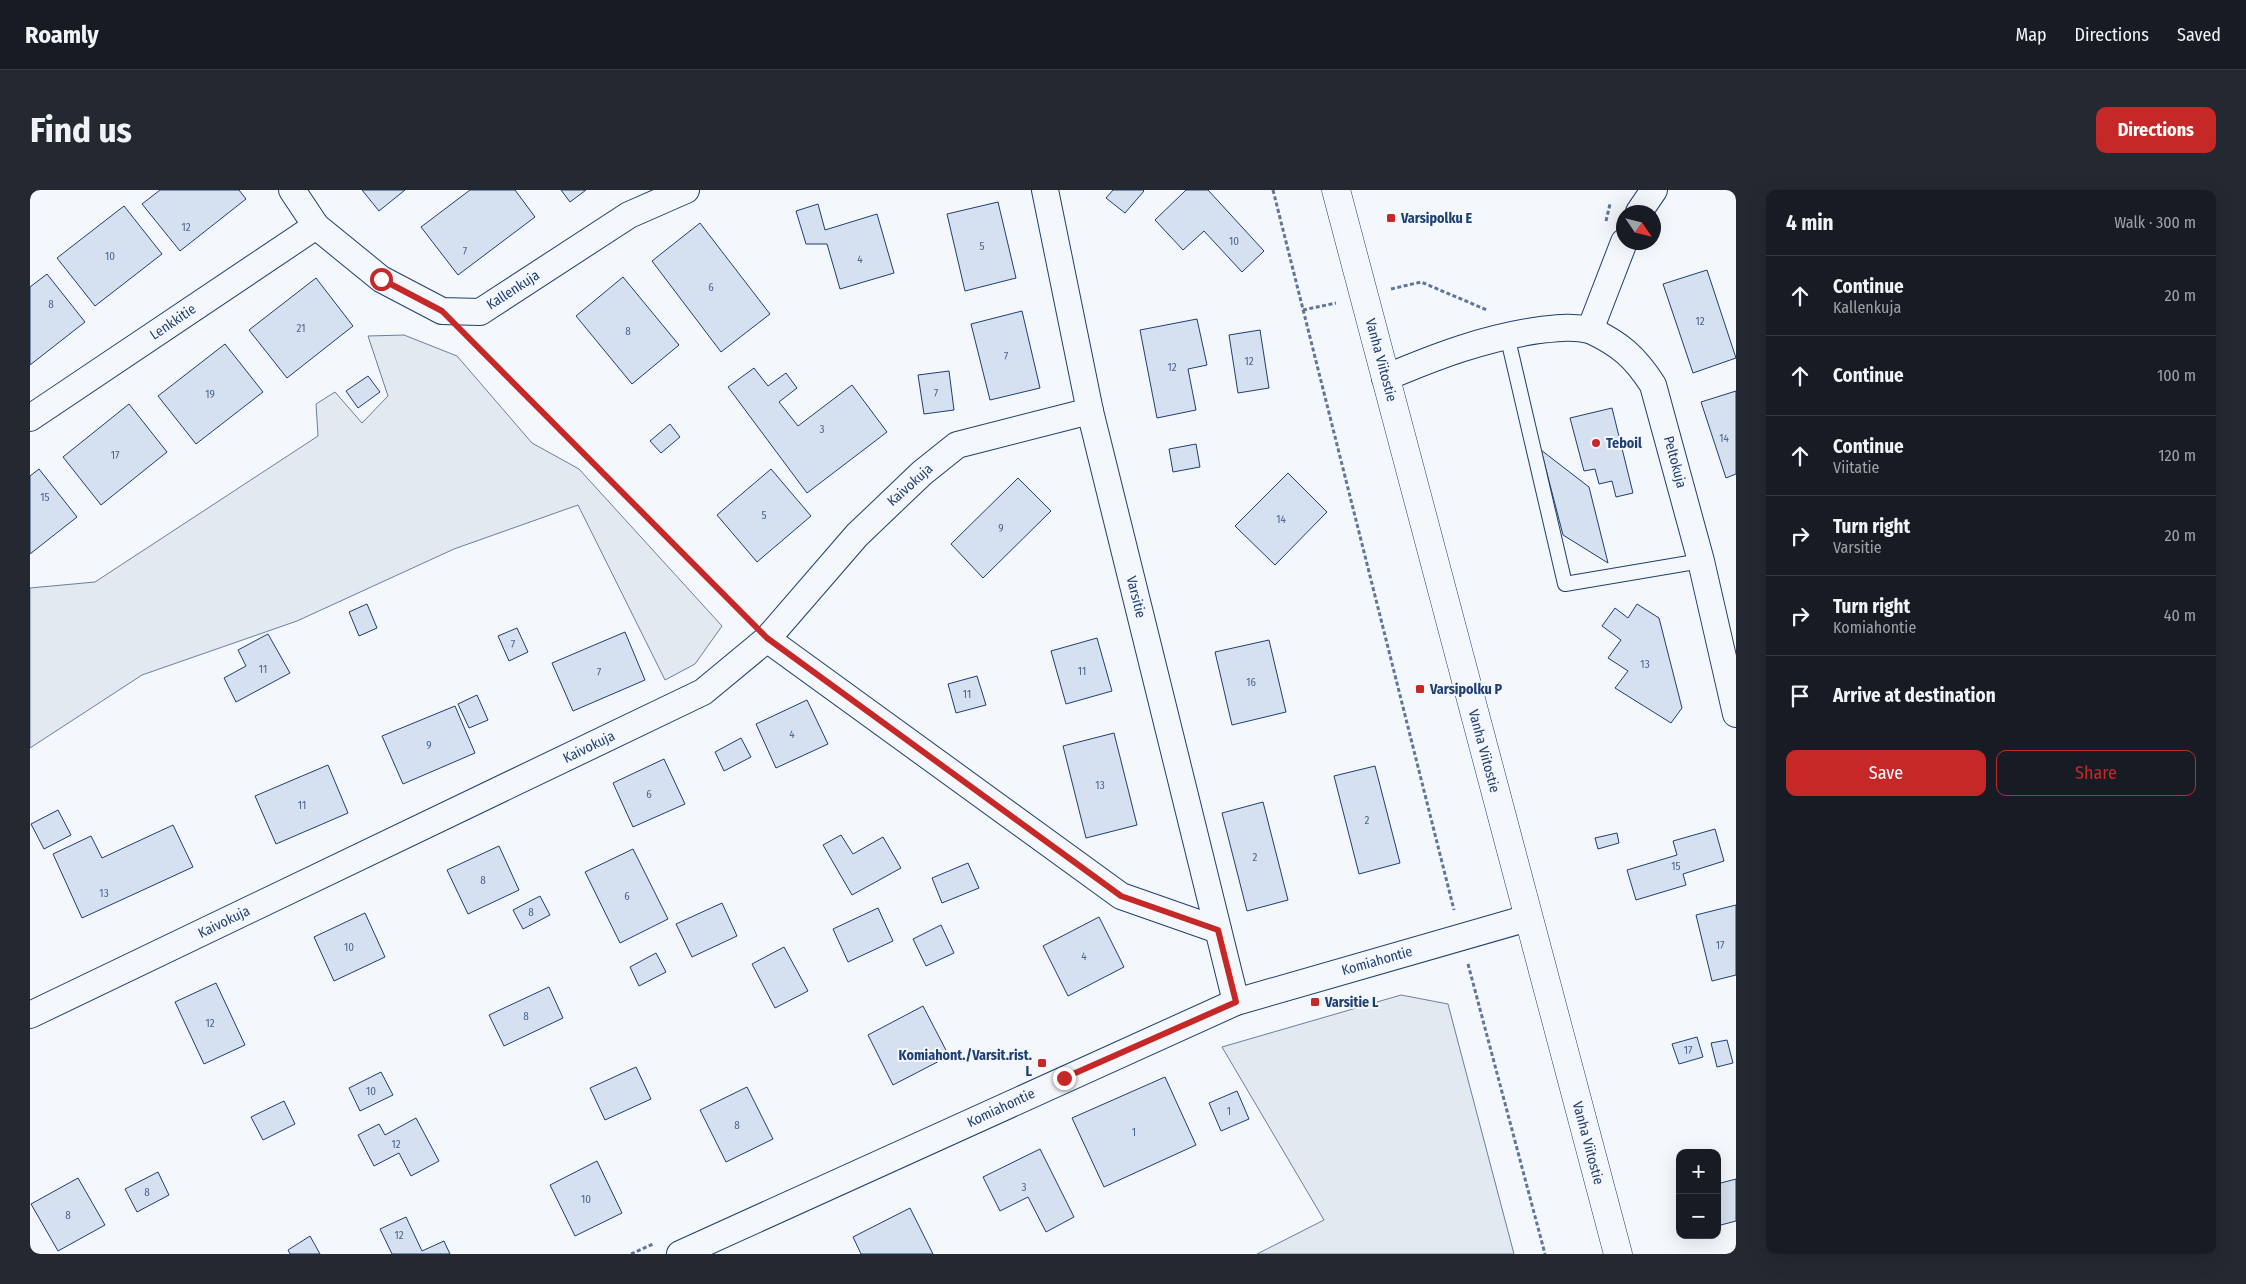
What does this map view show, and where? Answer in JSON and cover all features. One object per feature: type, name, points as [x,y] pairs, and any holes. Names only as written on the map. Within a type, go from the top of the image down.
[{"type":"main road","name":"Vanha Viitostie","points":[[1336,190],[1618,1254]]},
{"type":"street","name":"Kallenkuja","points":[[292,190],[316,226],[381,279],[442,311],[480,312],[630,215],[686,190]]},
{"type":"street","name":"Varsitie","points":[[1045,190],[1090,410],[1236,1002]]},
{"type":"street","points":[[1644,205],[1654,190]]},
{"type":"street","name":"Lenkkitie","points":[[30,418],[316,226]]},
{"type":"street","points":[[1590,330],[1621,250]]},
{"type":"street","name":"Peltokuja","points":[[1385,378],[1454,350],[1507,335],[1574,326],[1590,330],[1616,342],[1640,365],[1652,385],[1662,412],[1701,562],[1736,714]]},
{"type":"street","name":"Kaivokuja","points":[[30,1015],[703,692],[767,638],[857,534],[922,473],[957,445],[1090,410]]},
{"type":"street","points":[[767,638],[1121,896],[1218,930]]},
{"type":"street","name":"Komiahontie","points":[[680,1254],[1236,1002],[1528,918]]},
{"type":"lane","points":[[1507,335],[1565,584],[1701,562]]},
{"type":"path","points":[[1273,190],[1461,936],[1544,1254]]},
{"type":"path","points":[[1303,310],[1364,297],[1420,282],[1484,310],[1494,309]]},
{"type":"path","points":[[442,311],[767,638]]},
{"type":"shaded area","points":[[404,335],[457,356],[532,443],[579,469],[722,626],[695,664],[665,680],[578,505],[454,549],[297,621],[142,675],[30,748],[30,588],[95,582],[318,436],[316,404],[335,392],[362,423],[388,396],[368,336]]},
{"type":"shaded area","points":[[1401,995],[1448,1004],[1514,1254],[1257,1254],[1324,1220],[1222,1047]]},
{"type":"building","points":[[160,190],[239,190],[246,199],[180,251],[142,204]]},
{"type":"building","points":[[362,190],[405,190],[379,211]]},
{"type":"building","points":[[470,190],[515,190],[535,217],[458,275],[421,227]]},
{"type":"building","points":[[561,190],[586,190],[570,202]]},
{"type":"building","points":[[1113,190],[1144,191],[1125,213],[1106,198]]},
{"type":"building","points":[[1186,190],[1208,190],[1264,251],[1242,272],[1204,231],[1183,250],[1155,220]]},
{"type":"building","points":[[998,202],[1016,278],[965,291],[947,214]]},
{"type":"building","points":[[818,204],[825,230],[877,214],[894,273],[840,289],[827,244],[806,244],[796,211]]},
{"type":"building","points":[[124,206],[162,254],[95,306],[57,258]]},
{"type":"building","points":[[700,223],[770,314],[721,352],[652,261]]},
{"type":"building","points":[[1707,270],[1736,358],[1693,373],[1663,284]]},
{"type":"building","points":[[47,274],[85,322],[30,365],[30,287]]},
{"type":"building","points":[[623,277],[679,345],[632,384],[576,316]]},
{"type":"building","points":[[316,278],[353,326],[287,378],[249,330]]},
{"type":"building","points":[[1022,311],[1040,388],[990,400],[971,324]]},
{"type":"building","points":[[1197,319],[1207,365],[1188,369],[1196,410],[1157,418],[1140,330]]},
{"type":"building","points":[[1260,330],[1269,388],[1238,393],[1229,335]]},
{"type":"building","points":[[225,344],[263,392],[196,444],[158,396]]},
{"type":"building","points":[[754,368],[768,386],[786,373],[797,388],[779,402],[798,426],[852,385],[887,432],[807,493],[728,387]]},
{"type":"building","points":[[949,371],[954,410],[924,414],[918,375]]},
{"type":"building","points":[[368,376],[380,392],[358,408],[346,391]]},
{"type":"building","points":[[1736,391],[1736,474],[1726,478],[1701,402]]},
{"type":"building","points":[[129,404],[167,452],[101,505],[63,457]]},
{"type":"building","points":[[1612,408],[1633,493],[1616,497],[1612,481],[1599,484],[1595,469],[1584,471],[1570,418]]},
{"type":"building","points":[[670,424],[680,437],[661,453],[650,441]]},
{"type":"building","points":[[1196,444],[1200,467],[1173,472],[1169,449]]},
{"type":"building","points":[[1541,450],[1589,487],[1608,563],[1563,535]]},
{"type":"building","points":[[39,469],[77,517],[30,554],[30,476]]},
{"type":"building","points":[[771,469],[811,516],[757,562],[717,515]]},
{"type":"building","points":[[1288,473],[1327,512],[1275,565],[1235,526]]},
{"type":"building","points":[[1018,478],[1051,511],[983,578],[951,544]]},
{"type":"building","points":[[367,604],[377,628],[359,636],[349,612]]},
{"type":"building","points":[[1637,604],[1659,618],[1682,708],[1671,723],[1615,688],[1628,671],[1608,658],[1621,640],[1602,626],[1615,608],[1628,618]]},
{"type":"building","points":[[517,628],[528,652],[509,661],[498,636]]},
{"type":"building","points":[[625,632],[645,680],[573,711],[552,663]]},
{"type":"building","points":[[268,634],[290,673],[236,702],[224,678],[246,666],[238,650]]},
{"type":"building","points":[[1097,638],[1112,691],[1066,704],[1051,651]]},
{"type":"building","points":[[1269,640],[1286,712],[1232,725],[1215,652]]},
{"type":"building","points":[[977,676],[986,705],[956,713],[948,684]]},
{"type":"building","points":[[477,695],[488,720],[469,728],[458,704]]},
{"type":"building","points":[[807,700],[828,744],[776,768],[756,724]]},
{"type":"building","points":[[455,706],[475,753],[403,784],[382,736]]},
{"type":"building","points":[[1114,733],[1137,825],[1086,838],[1063,746]]},
{"type":"building","points":[[741,738],[751,757],[724,771],[715,752]]},
{"type":"building","points":[[664,759],[685,804],[633,827],[613,783]]},
{"type":"building","points":[[328,765],[348,813],[276,844],[255,796]]},
{"type":"building","points":[[1375,766],[1400,863],[1359,874],[1334,776]]},
{"type":"building","points":[[1263,802],[1288,900],[1247,911],[1222,813]]},
{"type":"building","points":[[58,810],[71,835],[44,849],[31,824]]},
{"type":"building","points":[[173,825],[193,867],[82,918],[53,854],[91,836],[102,858]]},
{"type":"building","points":[[1715,829],[1724,861],[1683,874],[1686,885],[1636,900],[1627,870],[1677,855],[1673,841]]},
{"type":"building","points":[[1617,833],[1619,843],[1598,849],[1595,838]]},
{"type":"building","points":[[841,835],[853,854],[883,837],[901,868],[852,895],[823,845]]},
{"type":"building","points":[[499,846],[519,890],[468,914],[447,870]]},
{"type":"building","points":[[633,849],[668,919],[620,943],[585,872]]},
{"type":"building","points":[[968,863],[979,888],[942,903],[932,878]]},
{"type":"building","points":[[540,896],[550,915],[523,929],[513,910]]},
{"type":"building","points":[[722,903],[737,936],[692,957],[676,924]]},
{"type":"building","points":[[1736,905],[1736,975],[1712,981],[1696,915]]},
{"type":"building","points":[[878,908],[893,941],[848,962],[833,929]]},
{"type":"building","points":[[365,913],[385,957],[334,981],[314,937]]},
{"type":"building","points":[[1099,917],[1124,967],[1068,996],[1043,946]]},
{"type":"building","points":[[941,925],[954,953],[926,966],[913,939]]},
{"type":"building","points":[[784,947],[808,991],[775,1008],[752,964]]},
{"type":"building","points":[[656,953],[666,972],[639,986],[630,967]]},
{"type":"building","points":[[216,983],[245,1045],[204,1064],[175,1002]]},
{"type":"building","points":[[549,987],[563,1018],[504,1046],[489,1015]]},
{"type":"building","points":[[923,1006],[949,1056],[893,1085],[868,1035]]},
{"type":"building","points":[[1697,1037],[1703,1057],[1679,1064],[1672,1044]]},
{"type":"building","points":[[1727,1040],[1733,1063],[1717,1067],[1711,1043]]},
{"type":"building","points":[[636,1067],[651,1099],[605,1120],[590,1088]]},
{"type":"building","points":[[381,1072],[393,1095],[360,1111],[349,1088]]},
{"type":"building","points":[[1165,1077],[1196,1145],[1104,1187],[1072,1118]]},
{"type":"building","points":[[747,1087],[773,1139],[726,1162],[700,1110]]},
{"type":"building","points":[[1237,1091],[1249,1119],[1221,1131],[1209,1103]]},
{"type":"building","points":[[284,1101],[295,1124],[263,1140],[251,1117]]},
{"type":"building","points":[[416,1118],[439,1161],[411,1176],[399,1153],[374,1166],[358,1135],[379,1124],[385,1135]]},
{"type":"building","points":[[1040,1149],[1074,1217],[1046,1232],[1028,1197],[1000,1211],[983,1177]]},
{"type":"building","points":[[597,1161],[622,1213],[575,1236],[550,1185]]},
{"type":"building","points":[[158,1172],[169,1195],[137,1212],[125,1189]]},
{"type":"building","points":[[78,1178],[105,1225],[58,1251],[31,1204]]},
{"type":"building","points":[[1736,1179],[1736,1221],[1721,1225],[1721,1194],[1721,1183]]},
{"type":"building","points":[[910,1208],[933,1254],[861,1254],[853,1237]]},
{"type":"building","points":[[406,1217],[422,1251],[444,1241],[450,1254],[392,1254],[380,1229]]},
{"type":"building","points":[[310,1236],[320,1254],[290,1254],[288,1250]]},
{"type":"place","name":"Varsipolku E","points":[[1391,218]]},
{"type":"place","name":"Teboil","points":[[1596,443]]},
{"type":"place","name":"Varsipolku P","points":[[1420,689]]},
{"type":"place","name":"Varsitie L","points":[[1315,1002]]},
{"type":"place","name":"Komiahont./Varsit.rist. L","points":[[1042,1063]]},
{"type":"route","points":[[381,279],[442,311],[767,638],[1121,896],[1218,930],[1236,1002],[1064,1078]]}]
